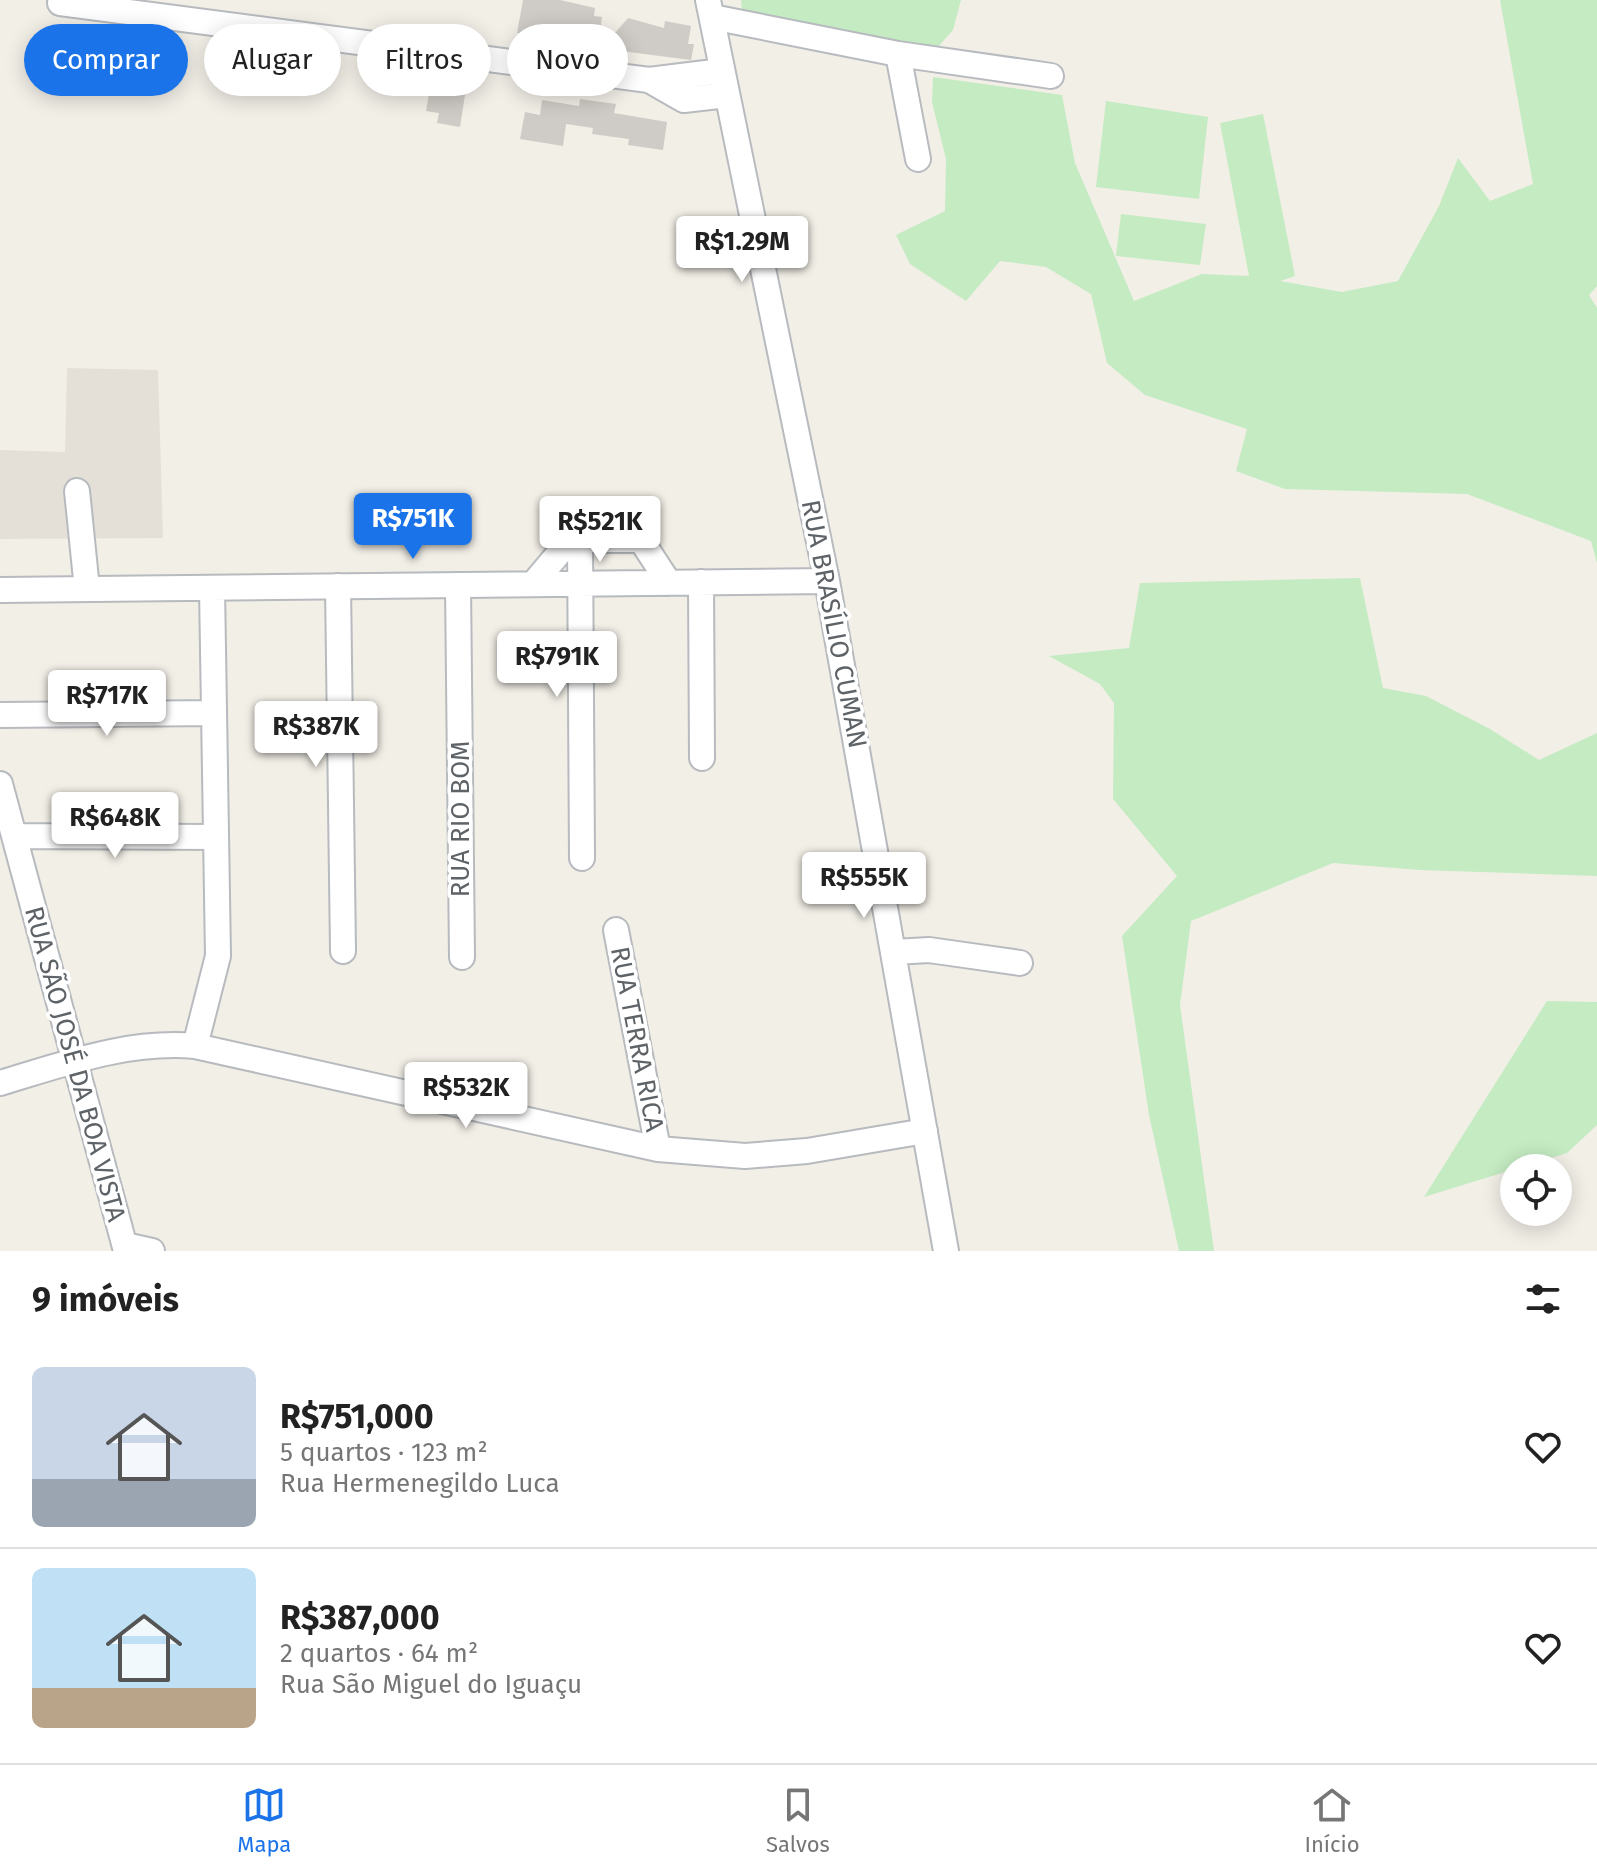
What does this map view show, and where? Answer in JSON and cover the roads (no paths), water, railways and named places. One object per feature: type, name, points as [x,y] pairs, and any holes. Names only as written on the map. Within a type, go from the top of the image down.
[{"type":"street","points":[[60,3],[649,80],[722,71]]},
{"type":"street","points":[[710,9],[898,54],[1051,76]]},
{"type":"street","name":"RUA BRASÍLIO CUMAN","points":[[710,9],[827,581],[946,1251]]},
{"type":"street","points":[[898,54],[918,159]]},
{"type":"street","points":[[649,80],[684,100],[727,95]]},
{"type":"street","points":[[77,491],[87,589]]},
{"type":"street","points":[[533,584],[570,540],[641,540],[669,583]]},
{"type":"street","points":[[580,540],[582,858]]},
{"type":"street","points":[[0,590],[827,581]]},
{"type":"street","points":[[701,582],[702,758]]},
{"type":"street","name":"RUA RIO BOM","points":[[458,585],[462,957]]},
{"type":"street","points":[[338,586],[343,951]]},
{"type":"street","points":[[195,1046],[218,956],[212,588]]},
{"type":"street","points":[[0,715],[214,713]]},
{"type":"street","name":"RUA SÃO JOSÉ DA BOA VISTA","points":[[0,784],[126,1248]]},
{"type":"street","points":[[14,836],[216,837]]},
{"type":"street","name":"RUA TERRA RICA","points":[[616,930],[658,1149]]},
{"type":"street","points":[[894,952],[929,950],[1020,963]]},
{"type":"street","points":[[0,1083],[142,1045],[195,1046],[658,1149],[745,1156],[807,1151],[925,1131]]},
{"type":"street","points":[[126,1248],[152,1251]]}]
